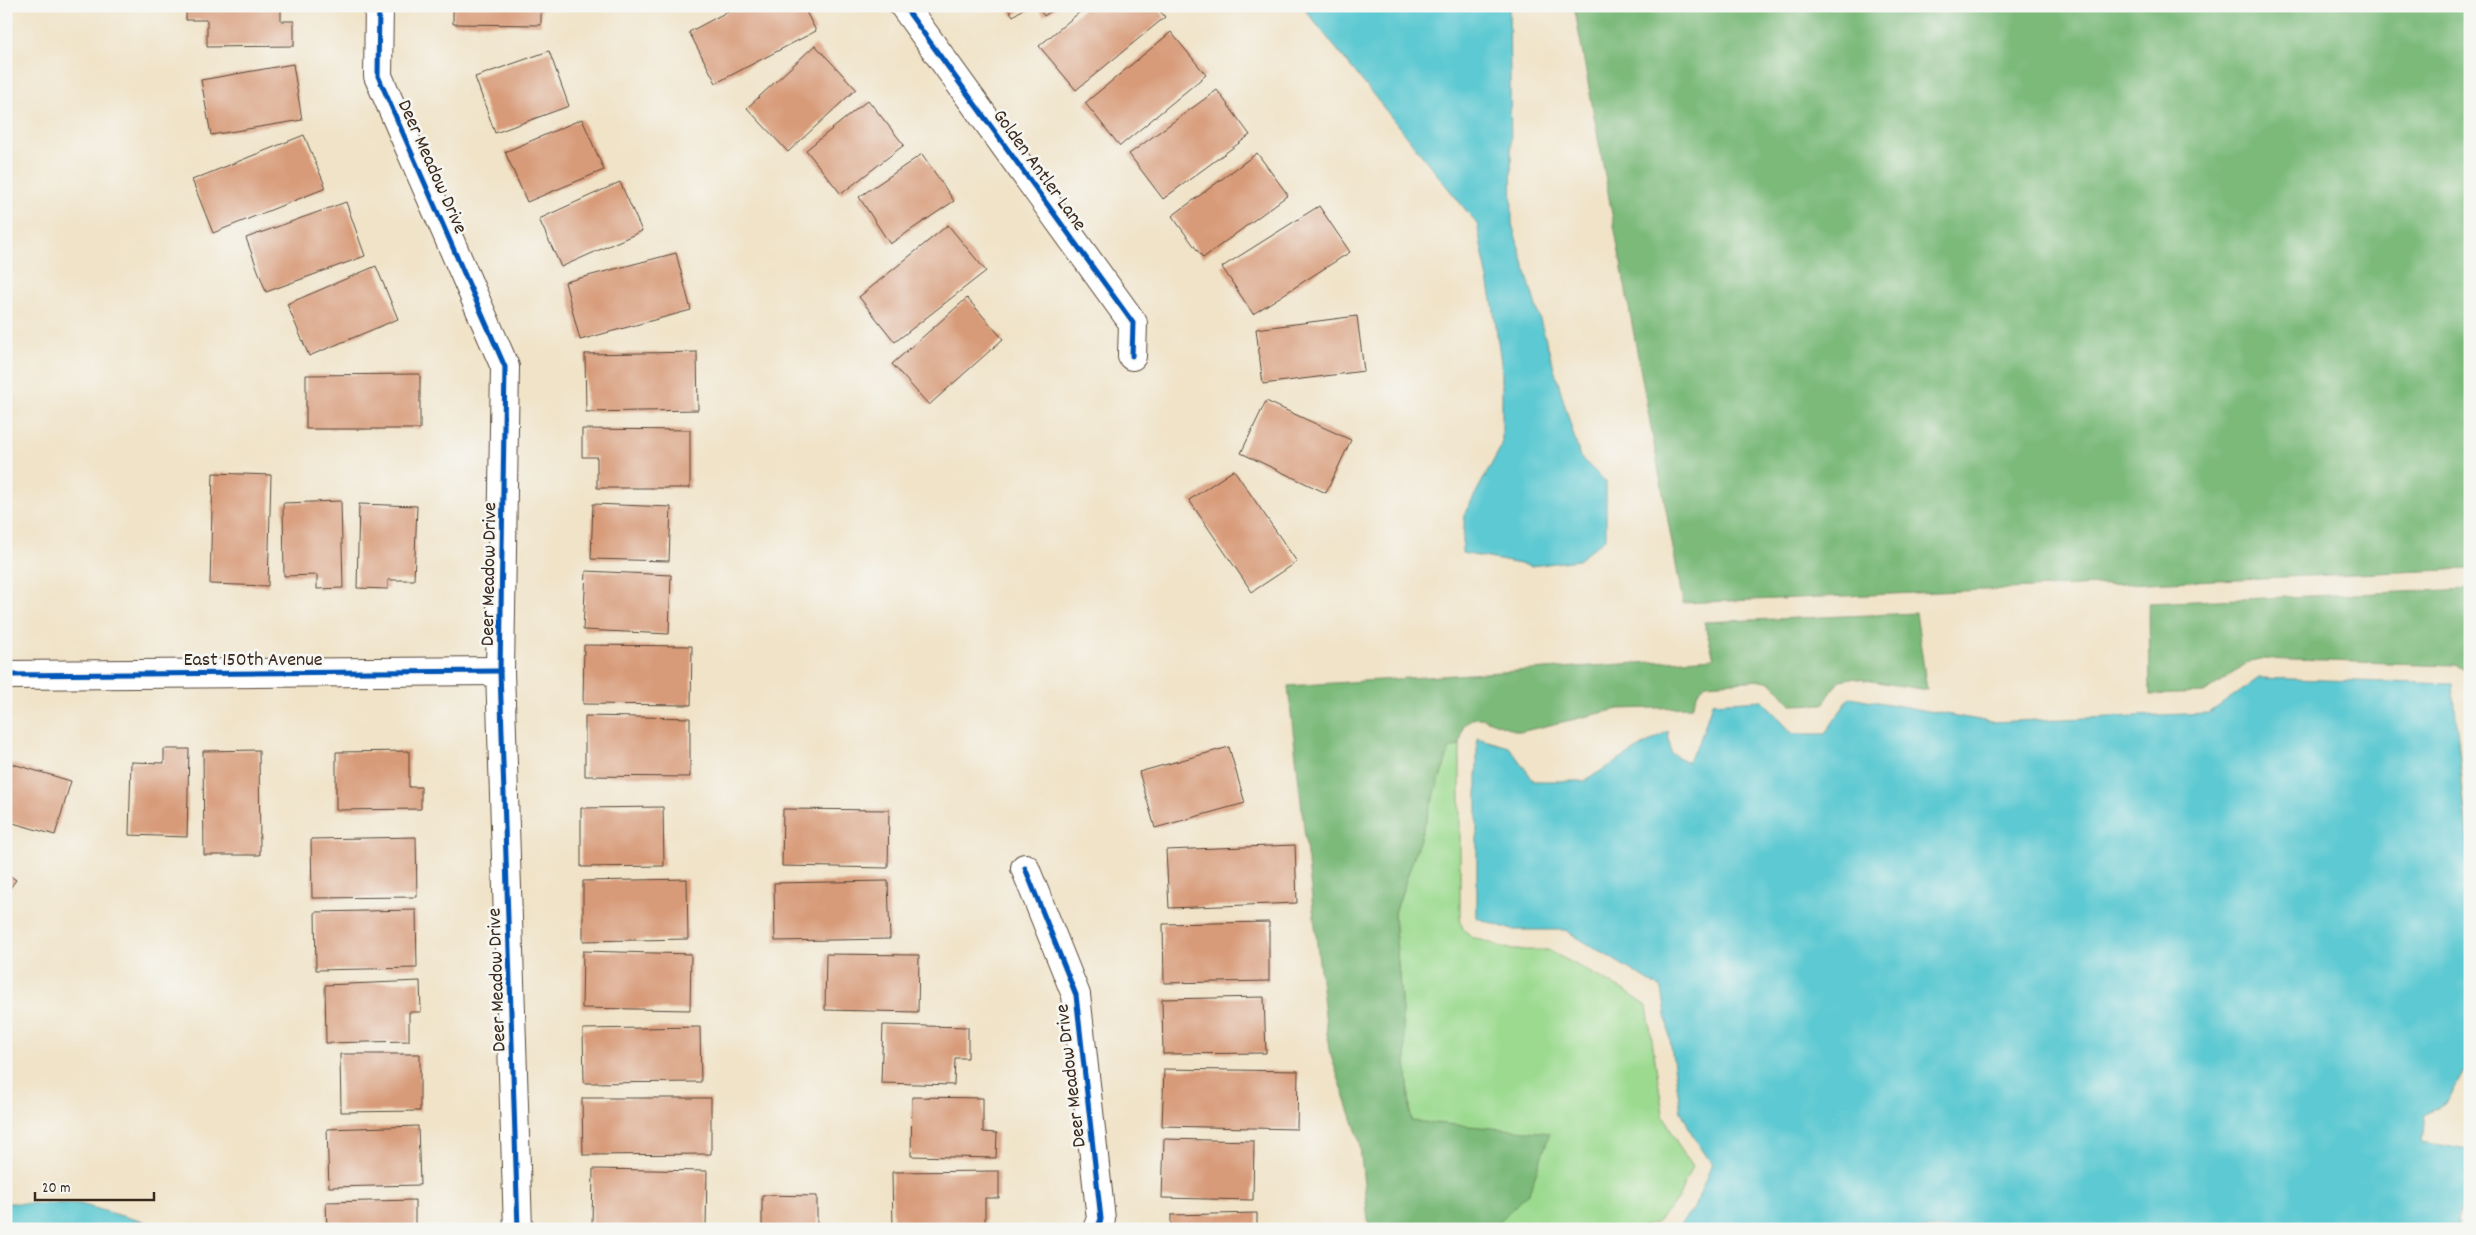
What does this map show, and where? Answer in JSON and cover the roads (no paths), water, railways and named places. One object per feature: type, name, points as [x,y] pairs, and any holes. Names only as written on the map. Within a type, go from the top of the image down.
[{"type":"street","name":"Deer Meadow Drive","points":[[379,6],[378,76],[505,367],[500,671],[518,1229]]},
{"type":"street","name":"Golden Antler Lane","points":[[904,6],[1133,323],[1132,356]]},
{"type":"street","name":"East 150th Avenue","points":[[6,675],[500,671]]},
{"type":"street","name":"Deer Meadow Drive","points":[[1025,868],[1076,995],[1101,1219],[1097,1229]]},
{"type":"water","points":[[1302,6],[1509,6],[1512,224],[1580,457],[1606,482],[1606,538],[1578,560],[1531,566],[1462,553],[1465,513],[1502,445],[1502,370],[1493,305],[1477,224]]},
{"type":"water","points":[[2259,678],[2453,684],[2470,871],[2470,1061],[2447,1101],[2425,1114],[2422,1142],[2470,1150],[2470,1187],[2456,1219],[2459,1229],[1676,1229],[1693,1210],[1712,1164],[1693,1136],[1681,1111],[1662,989],[1565,930],[1512,930],[1477,918],[1477,738],[1509,747],[1534,781],[1584,781],[1668,731],[1671,753],[1687,762],[1699,743],[1712,703],[1762,700],[1793,734],[1825,734],[1850,697],[1990,722],[2209,713]]},
{"type":"water","points":[[6,1203],[80,1204],[168,1229],[6,1229]]}]
